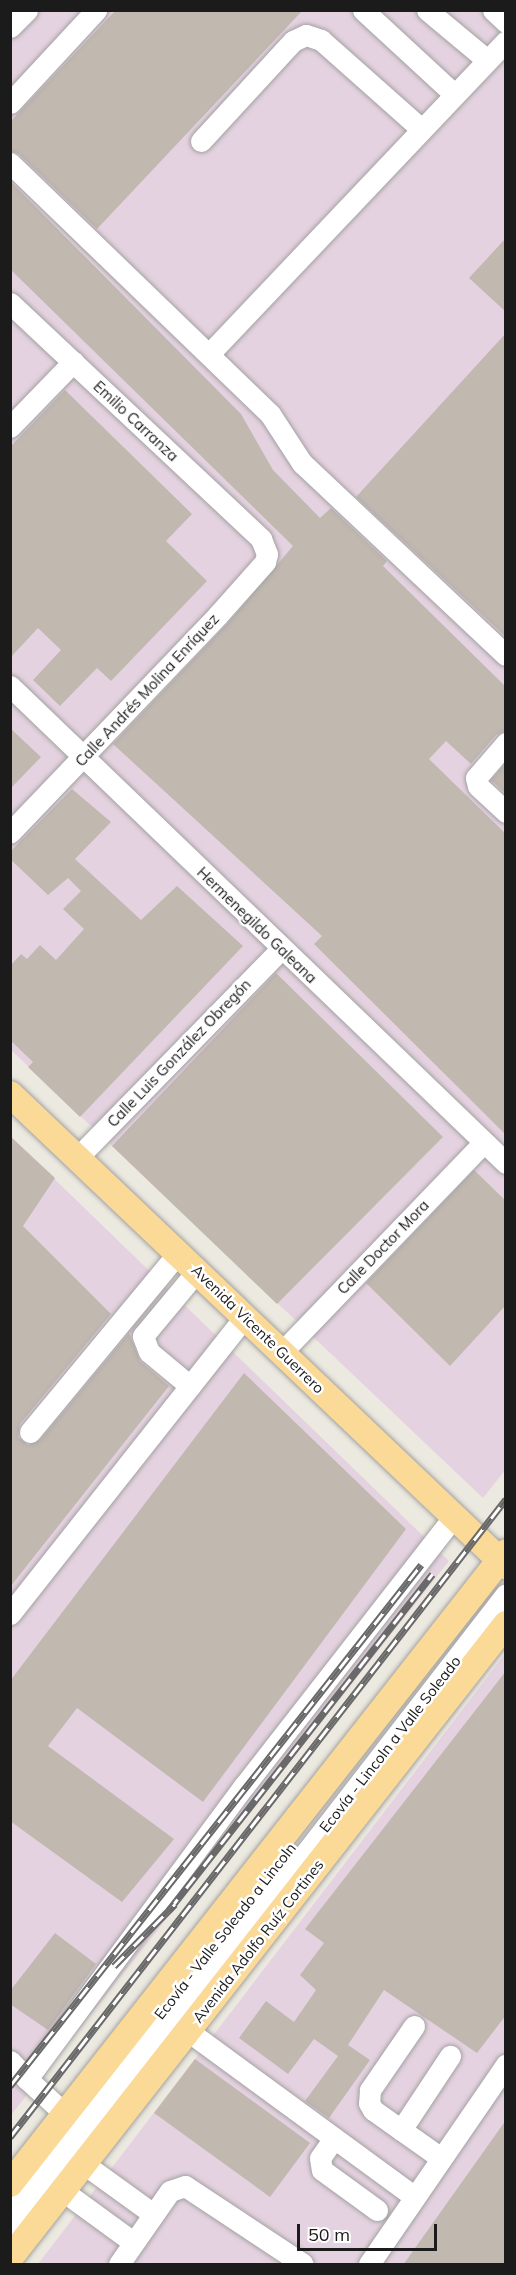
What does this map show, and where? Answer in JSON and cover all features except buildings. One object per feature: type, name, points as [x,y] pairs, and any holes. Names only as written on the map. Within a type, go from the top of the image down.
[{"type":"main road","name":"Avenida Vicente Guerrero","points":[[10,1094],[504,1562]]},
{"type":"main road","points":[[10,2184],[504,1562]]},
{"type":"main road","name":"Avenida Adolfo Ruíz Cortines","points":[[10,2258],[506,1624]]},
{"type":"street","points":[[10,27],[27,10]]},
{"type":"street","points":[[10,103],[96,10]]},
{"type":"street","points":[[363,10],[454,94]]},
{"type":"street","points":[[427,10],[487,60]]},
{"type":"street","points":[[493,10],[506,22]]},
{"type":"street","points":[[201,141],[293,41],[306,35],[321,40],[420,128]]},
{"type":"street","points":[[209,354],[420,128],[506,41]]},
{"type":"street","points":[[10,163],[270,414],[303,463],[506,655]]},
{"type":"street","name":"Emilio Carranza","points":[[10,303],[261,539]]},
{"type":"street","points":[[10,428],[73,362]]},
{"type":"street","name":"Calle Andrés Molina Enríquez","points":[[10,833],[265,562],[267,547],[261,539]]},
{"type":"street","name":"Hermenegildo Galeana","points":[[10,686],[506,1163]]},
{"type":"street","points":[[506,743],[476,778],[478,786],[506,812]]},
{"type":"street","name":"Calle Luis González Obregón","points":[[77,1158],[281,949]]},
{"type":"street","name":"Calle Doctor Mora","points":[[282,1352],[484,1142]]},
{"type":"street","points":[[30,1432],[178,1253]]},
{"type":"street","points":[[190,1386],[149,1352],[143,1336],[197,1271]]},
{"type":"street","points":[[10,1614],[245,1316]]},
{"type":"street","points":[[27,2079],[231,1804],[453,1516]]},
{"type":"street","name":"Ecovía - Valle Soleado a Lincoln","points":[[10,2205],[504,1562]]},
{"type":"street","name":"Ecovía - Lincoln a Valle Soleado","points":[[10,2235],[506,1594]]},
{"type":"street","points":[[414,2025],[369,2096],[373,2110],[441,2158]]},
{"type":"street","points":[[188,2031],[415,2197]]},
{"type":"street","points":[[401,2130],[450,2056]]},
{"type":"street","points":[[10,2061],[65,2114]]},
{"type":"street","points":[[369,2265],[506,2065]]},
{"type":"street","points":[[334,2138],[320,2158],[322,2170],[377,2210]]},
{"type":"street","points":[[84,2164],[153,2214]]},
{"type":"street","points":[[119,2265],[170,2191],[186,2186],[303,2265]]},
{"type":"street","points":[[63,2191],[133,2242]]},
{"type":"shaded area","points":[[10,11],[505,11],[506,1469],[483,1498],[11,1050]]},
{"type":"shaded area","points":[[10,1136],[449,1561],[11,2115],[10,2115]]},
{"type":"shaded area","points":[[505,1654],[505,2264],[38,2264],[140,2131]]},
{"type":"railway","points":[[10,2137],[506,1499]]},
{"type":"railway","points":[[10,2086],[421,1565]]},
{"type":"railway","points":[[169,1910],[432,1574]]},
{"type":"railway","points":[[114,1966],[175,1904]]}]
